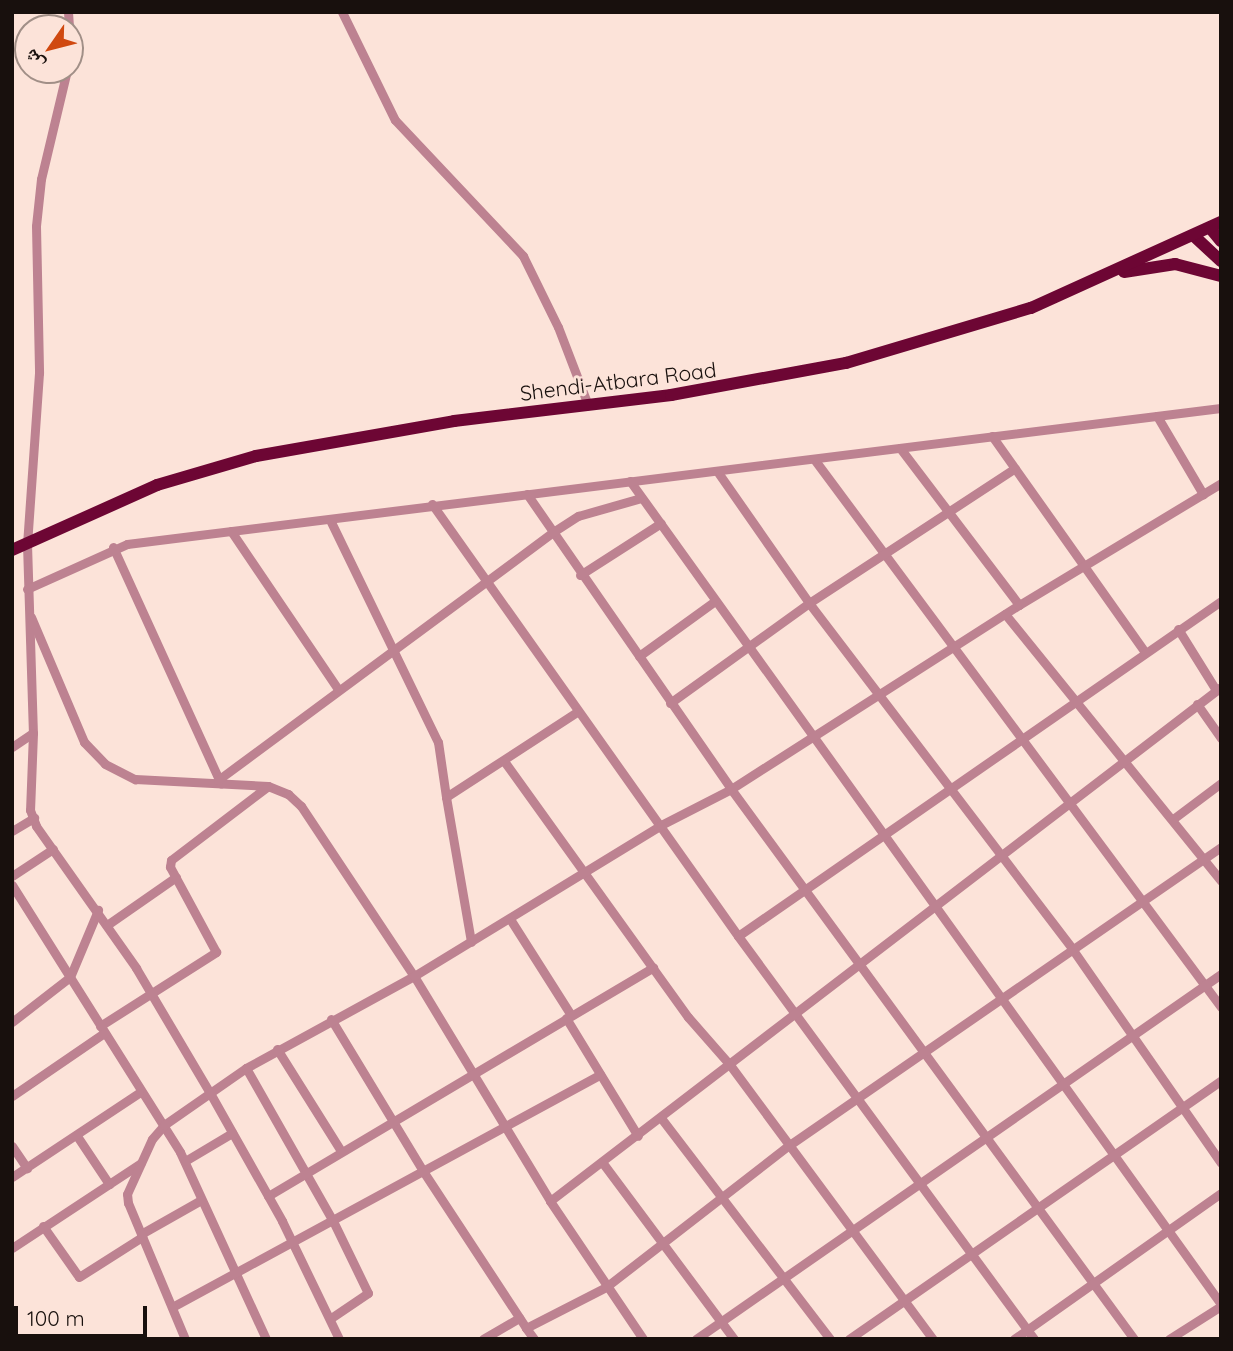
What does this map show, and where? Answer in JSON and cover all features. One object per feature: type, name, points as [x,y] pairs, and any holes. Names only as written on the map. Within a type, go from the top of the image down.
[{"type":"highway","name":"Shendi-Atbara Road","points":[[12,550],[157,485],[256,456],[442,423],[786,377],[846,363],[1031,308],[1215,225]]},
{"type":"highway","points":[[1215,225],[1221,241]]},
{"type":"highway","points":[[1194,236],[1221,261]]},
{"type":"highway","points":[[1106,275],[1175,264],[1221,276]]},
{"type":"street","points":[[343,13],[395,120],[523,256],[558,327],[588,405]]},
{"type":"street","points":[[64,84],[41,179],[36,226],[39,373],[27,544],[33,733],[29,792],[34,818],[152,994],[210,1093],[293,1243],[339,1339]]},
{"type":"street","points":[[27,589],[113,547],[231,531],[331,522],[432,504],[1221,408]]},
{"type":"street","points":[[1157,416],[1203,494]]},
{"type":"street","points":[[992,436],[1145,652]]},
{"type":"street","points":[[900,448],[1019,605]]},
{"type":"street","points":[[814,458],[952,650],[1221,1007]]},
{"type":"street","points":[[670,703],[809,603],[1015,468]]},
{"type":"street","points":[[717,471],[809,603],[879,697],[951,786],[1073,950],[1132,1039],[1221,1163]]},
{"type":"street","points":[[630,481],[1165,1232],[1221,1305],[1169,1339]]},
{"type":"street","points":[[185,1339],[174,1306],[141,1235],[127,1195],[142,1162],[164,1125],[277,1049],[414,976],[661,825],[731,789],[879,697],[1019,605],[1221,483]]},
{"type":"street","points":[[527,494],[580,575],[731,789],[927,1051],[1135,1339]]},
{"type":"street","points":[[220,782],[338,689],[393,654],[553,532],[578,516],[641,498]]},
{"type":"street","points":[[432,504],[738,936],[1034,1339]]},
{"type":"street","points":[[331,522],[438,742],[471,942]]},
{"type":"street","points":[[580,575],[661,523]]},
{"type":"street","points":[[231,531],[338,689]]},
{"type":"street","points":[[113,547],[220,782]]},
{"type":"street","points":[[639,656],[715,601]]},
{"type":"street","points":[[738,936],[1076,697],[1221,601]]},
{"type":"street","points":[[28,608],[84,742],[105,764],[135,779],[268,786],[288,794],[301,806],[414,976],[502,1127],[643,1339]]},
{"type":"street","points":[[1005,614],[1076,697],[1221,881]]},
{"type":"street","points":[[550,1201],[1219,688],[1178,629]]},
{"type":"street","points":[[1197,704],[1221,738]]},
{"type":"street","points":[[446,797],[577,712]]},
{"type":"street","points":[[12,747],[33,733]]},
{"type":"street","points":[[504,761],[653,967],[730,1065],[933,1339]]},
{"type":"street","points":[[1173,819],[1221,783]]},
{"type":"street","points":[[12,1096],[152,994],[216,952],[176,877],[171,860],[268,786]]},
{"type":"street","points":[[12,831],[34,818]]},
{"type":"street","points":[[526,1328],[606,1287],[788,1146],[1221,846]]},
{"type":"street","points":[[12,876],[53,849]]},
{"type":"street","points":[[107,925],[176,877]]},
{"type":"street","points":[[12,885],[139,1093],[164,1125],[185,1161],[266,1339]]},
{"type":"street","points":[[12,1022],[70,977],[97,911]]},
{"type":"street","points":[[510,919],[638,1136]]},
{"type":"street","points":[[268,1196],[474,1076],[653,967]]},
{"type":"street","points":[[696,1339],[720,1320],[1063,1088],[1221,974]]},
{"type":"street","points":[[331,1019],[423,1171],[534,1339]]},
{"type":"street","points":[[277,1049],[341,1152]]},
{"type":"street","points":[[246,1068],[333,1222],[368,1293],[331,1318]]},
{"type":"street","points":[[174,1306],[237,1275],[600,1074]]},
{"type":"street","points":[[849,1339],[972,1257],[1221,1080]]},
{"type":"street","points":[[12,1177],[139,1093]]},
{"type":"street","points":[[661,1118],[830,1339]]},
{"type":"street","points":[[185,1161],[232,1133]]},
{"type":"street","points":[[76,1136],[109,1184]]},
{"type":"street","points":[[12,1146],[27,1168]]},
{"type":"street","points":[[12,1248],[142,1162]]},
{"type":"street","points":[[602,1162],[734,1339]]},
{"type":"street","points":[[1014,1339],[1221,1193]]},
{"type":"street","points":[[43,1226],[79,1277],[141,1235],[201,1200]]},
{"type":"street","points":[[483,1339],[519,1318]]}]
